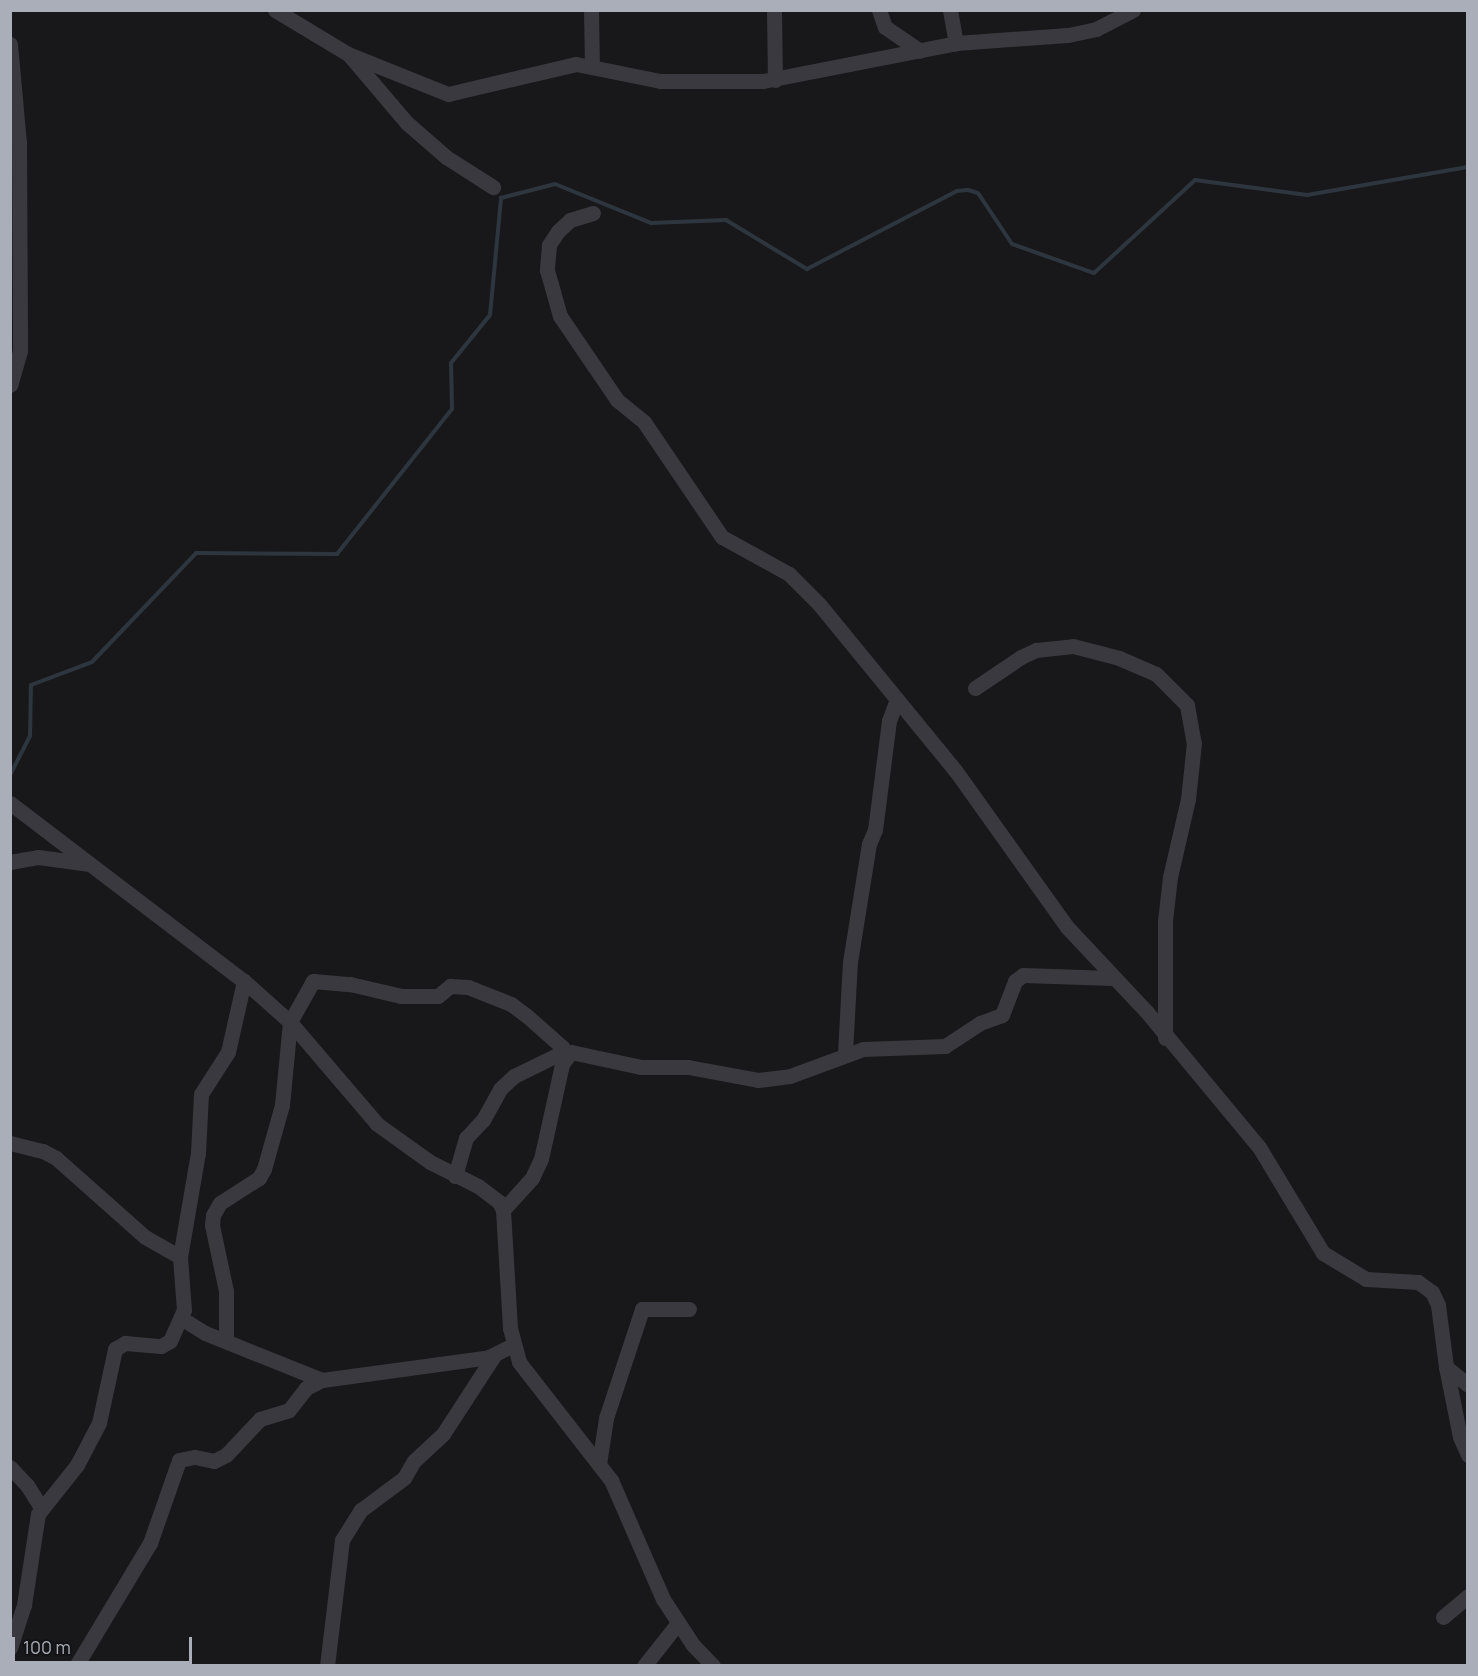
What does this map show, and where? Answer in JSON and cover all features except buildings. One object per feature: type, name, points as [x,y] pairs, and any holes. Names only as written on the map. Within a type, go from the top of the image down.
[{"type":"street","points":[[274,10],[348,54],[448,94],[549,68],[591,65],[660,81],[724,84],[775,80],[956,43],[1068,35],[1096,29],[1133,10]]},
{"type":"street","points":[[591,10],[591,65]]},
{"type":"street","points":[[774,10],[775,80]]},
{"type":"street","points":[[879,10],[885,27],[920,51]]},
{"type":"street","points":[[950,10],[956,43]]},
{"type":"street","points":[[10,44],[19,142],[20,340],[10,385]]},
{"type":"street","points":[[348,54],[407,123],[446,157],[493,187]]},
{"type":"street","points":[[593,213],[570,220],[549,245],[547,270],[560,316],[616,400],[644,422],[722,537],[796,580],[897,699],[955,770],[1067,927],[1112,978],[1146,1011],[1166,1038],[1259,1147],[1323,1253],[1366,1279],[1418,1282],[1432,1292],[1438,1305],[1446,1367],[1467,1455]]},
{"type":"street","points":[[975,688],[1021,657],[1036,650],[1073,646],[1119,658],[1156,674],[1187,705],[1194,743],[1190,791],[1170,877],[1165,921],[1166,1038]]},
{"type":"street","points":[[845,1053],[850,962],[868,844],[875,830],[889,721],[897,699]]},
{"type":"street","points":[[10,803],[244,981],[290,1022],[377,1124],[455,1176],[492,1195],[503,1210],[513,1345],[519,1362],[599,1464],[678,1623],[713,1665]]},
{"type":"street","points":[[10,862],[38,857],[93,864]]},
{"type":"street","points":[[455,1176],[466,1138],[483,1120],[500,1089],[514,1076],[567,1054],[574,1052],[641,1067],[688,1066],[758,1080],[790,1077],[845,1053],[877,1046],[927,1049],[945,1046],[980,1023],[1002,1015],[1015,981],[1023,975],[1112,978]]},
{"type":"street","points":[[226,1340],[226,1292],[212,1225],[213,1215],[220,1203],[259,1178],[264,1169],[282,1106],[290,1022],[310,983],[316,979],[401,996],[438,996],[456,985],[511,1004],[562,1047],[541,1159],[532,1178],[503,1210]]},
{"type":"street","points":[[10,1648],[24,1605],[42,1509],[77,1465],[99,1424],[115,1349],[125,1343],[161,1346],[170,1341],[181,1318],[186,1302],[180,1257],[198,1153],[201,1094],[228,1052],[244,981]]},
{"type":"street","points":[[10,1143],[43,1151],[56,1158],[130,1225],[180,1257]]},
{"type":"street","points":[[599,1464],[611,1400],[642,1309],[689,1309]]},
{"type":"street","points":[[181,1318],[298,1373],[322,1380]]},
{"type":"street","points":[[76,1665],[150,1543],[179,1460],[195,1457],[214,1461],[226,1455],[260,1419],[289,1410],[306,1388],[322,1380],[495,1354],[513,1345]]},
{"type":"street","points":[[327,1665],[342,1540],[361,1510],[404,1478],[414,1461],[443,1434],[495,1354]]},
{"type":"street","points":[[1446,1367],[1467,1385]]},
{"type":"street","points":[[10,1467],[27,1485],[42,1509]]},
{"type":"street","points":[[1443,1617],[1467,1596]]},
{"type":"street","points":[[644,1665],[655,1646],[678,1623]]},
{"type":"waterway","points":[[10,775],[30,736],[31,685],[92,662],[196,553],[337,554],[452,409],[451,363],[490,315],[501,198],[555,184],[651,223],[726,220],[807,269],[957,191],[968,190],[978,193],[1012,244],[1094,273],[1195,180],[1307,195],[1468,167]]}]
